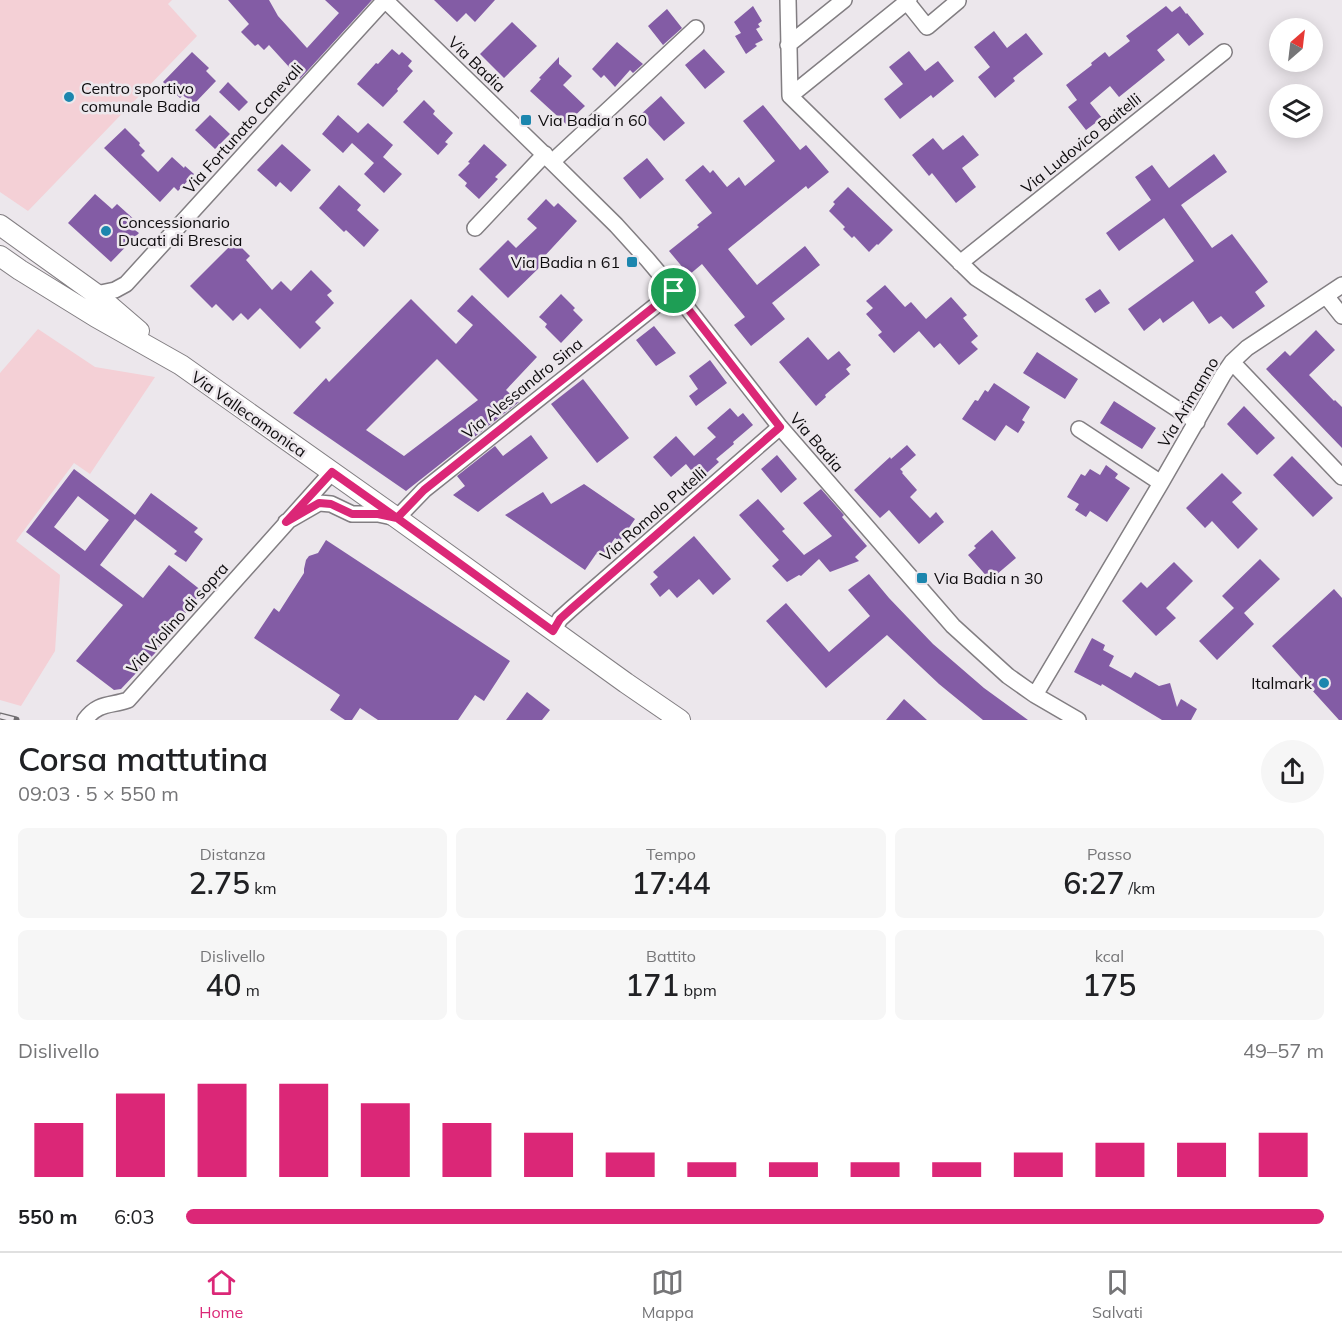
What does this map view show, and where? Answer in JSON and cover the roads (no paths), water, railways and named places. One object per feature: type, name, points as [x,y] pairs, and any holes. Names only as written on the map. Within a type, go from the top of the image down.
[{"type":"main road","name":"Via Vallecamonica","points":[[0,225],[96,294],[171,358],[680,720]]},
{"type":"main road","name":"Via Vallecamonica","points":[[0,256],[96,317],[171,358]]},
{"type":"street","name":"Via Badia","points":[[385,0],[616,225],[674,291],[780,427],[953,626],[1008,676],[1078,720]]},
{"type":"street","name":"Via Fortunato Canevali","points":[[96,294],[115,290],[126,284],[385,0]]},
{"type":"street","points":[[788,0],[790,96],[976,278],[1197,422]]},
{"type":"street","points":[[789,45],[844,0]]},
{"type":"street","points":[[790,96],[908,1],[927,27],[957,0]]},
{"type":"street","points":[[475,228],[548,158],[696,28]]},
{"type":"street","name":"Via Ludovico Baitelli","points":[[960,263],[1224,52]]},
{"type":"street","name":"Via Arimanno","points":[[1035,695],[1232,362],[1246,348],[1342,285]]},
{"type":"street","name":"Via Alessandro Sina","points":[[397,518],[424,490],[674,291]]},
{"type":"street","points":[[1326,296],[1342,316]]},
{"type":"street","points":[[1232,362],[1342,477]]},
{"type":"street","name":"Via Romolo Putelli","points":[[553,631],[560,619],[571,609],[780,427]]},
{"type":"street","points":[[1079,429],[1161,483]]},
{"type":"street","name":"Via Violino di sopra","points":[[85,720],[95,709],[128,700],[332,472]]},
{"type":"street","name":"Via Violino di sopra","points":[[286,522],[319,503],[341,507],[352,514],[378,514],[397,518]]},
{"type":"railway","points":[[0,716],[16,720]]},
{"type":"place","name":"Centro sportivo comunale Badia","points":[[69,97]]},
{"type":"place","name":"Via Badia n 60","points":[[526,120]]},
{"type":"place","name":"Concessionario Ducati di Brescia","points":[[106,231]]},
{"type":"place","name":"Via Badia n 61","points":[[632,262]]},
{"type":"place","name":"Via Badia n 30","points":[[922,578]]},
{"type":"place","name":"Italmark","points":[[1324,683]]}]
